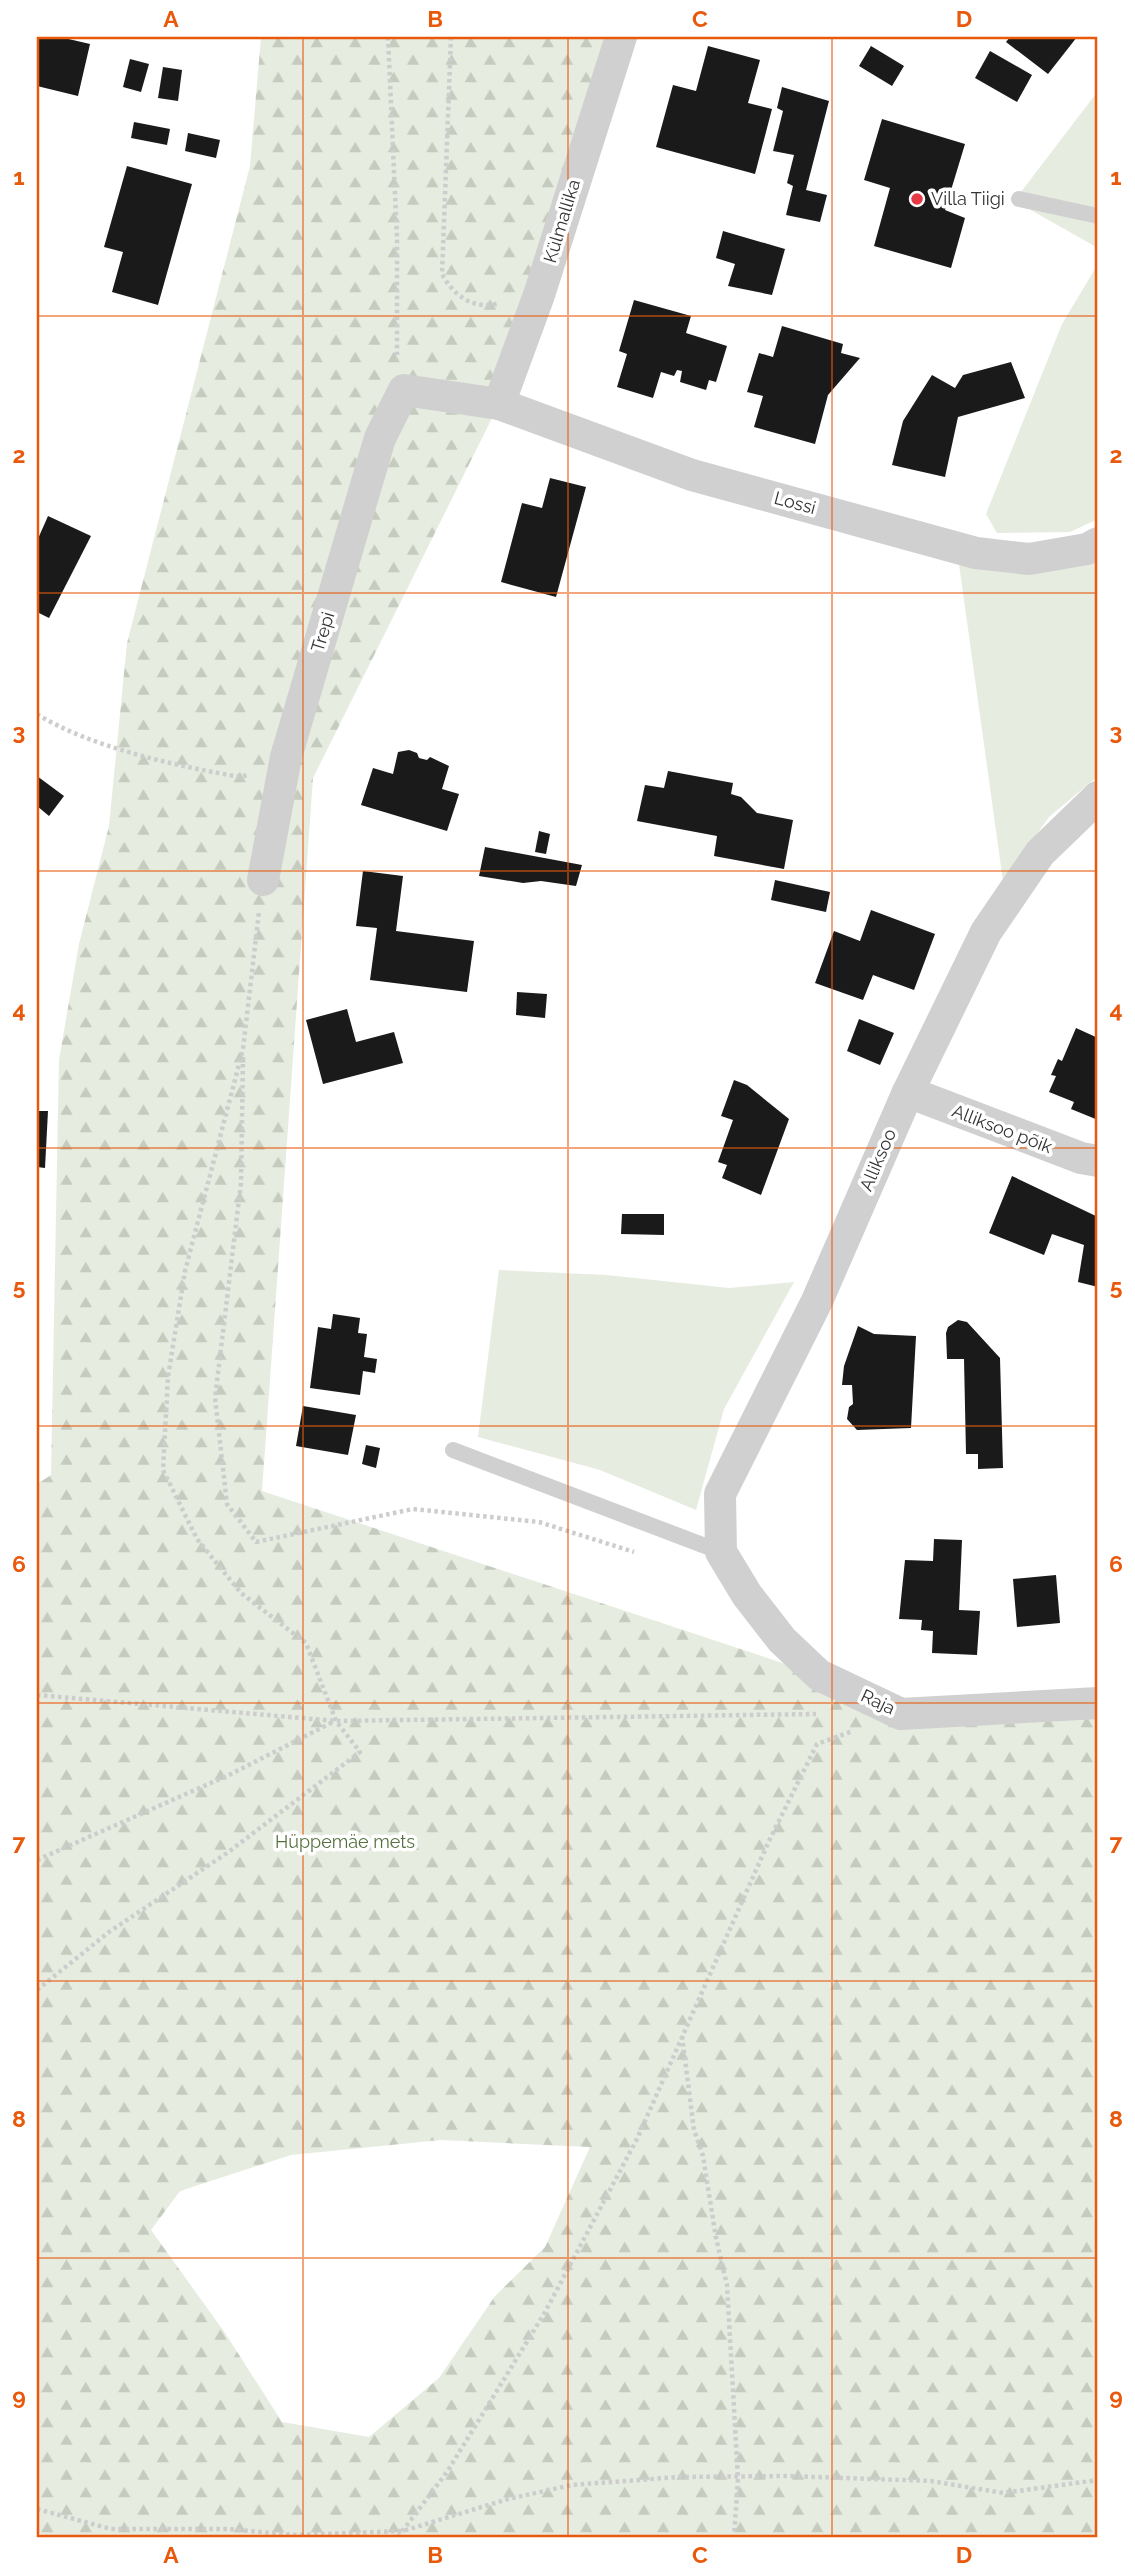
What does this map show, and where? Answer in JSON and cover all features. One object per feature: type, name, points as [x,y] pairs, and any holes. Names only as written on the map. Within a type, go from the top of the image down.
[{"type":"street","name":"Külmallika","points":[[499,404],[539,295],[621,37]]},
{"type":"street","points":[[404,390],[499,404]]},
{"type":"street","name":"Trepi","points":[[263,880],[286,757],[380,438],[404,390]]},
{"type":"street","name":"Lossi","points":[[499,404],[692,475],[976,552],[1029,559],[1087,549],[1098,543]]},
{"type":"street","name":"Alliksoo","points":[[721,1552],[720,1494],[817,1301],[908,1091],[986,932],[1040,853],[1098,797]]},
{"type":"street","name":"Alliksoo põik","points":[[908,1091],[1057,1149],[1098,1161]]},
{"type":"street","name":"Raja","points":[[721,1552],[747,1595],[782,1640],[820,1675],[901,1714],[1098,1703]]},
{"type":"lane","points":[[1019,199],[1098,216]]},
{"type":"lane","points":[[453,1450],[721,1552]]},
{"type":"path","points":[[388,37],[397,239],[397,357],[404,390]]},
{"type":"path","points":[[451,37],[442,274],[450,289],[469,303],[490,306],[501,302]]},
{"type":"path","points":[[37,714],[72,733],[194,770],[240,777],[261,771],[286,757]]},
{"type":"path","points":[[263,880],[243,1049],[241,1183],[215,1398],[226,1504],[256,1542],[413,1509],[539,1522],[640,1553]]},
{"type":"path","points":[[37,1990],[109,1932],[228,1853],[360,1752],[336,1721],[306,1643],[241,1593],[197,1539],[163,1470],[167,1377],[185,1270],[243,1049]]},
{"type":"path","points":[[37,1695],[336,1721],[817,1714]]},
{"type":"path","points":[[398,2537],[447,2472],[544,2314],[636,2139],[817,1744],[901,1714]]},
{"type":"path","points":[[37,1860],[231,1774],[336,1721]]},
{"type":"path","points":[[682,2035],[694,2130],[703,2156],[716,2238],[727,2285],[738,2479],[734,2537]]},
{"type":"path","points":[[37,2509],[111,2529],[227,2529],[296,2535],[402,2531],[508,2499],[572,2485],[679,2477],[738,2479],[788,2476],[931,2481],[1003,2493],[1098,2480]]},
{"type":"green space","name":"Hüppemäe mets","points":[[261,37],[621,37],[499,404],[313,778],[262,1491],[819,1675],[901,1714],[1098,1703],[1098,2537],[47,2537],[37,2533],[37,1484],[51,1475],[59,1060],[79,944],[109,826],[127,643],[250,166]],"holes":[[[441,2140],[590,2147],[545,2247],[495,2296],[439,2378],[369,2437],[282,2422],[225,2333],[151,2230],[180,2191],[291,2155]]]},
{"type":"green space","points":[[1098,91],[1098,208],[1021,192]]},
{"type":"green space","points":[[1029,209],[1098,224],[1098,248]]},
{"type":"green space","points":[[1098,264],[1098,519],[1070,532],[997,533],[986,514],[1062,324]]},
{"type":"green space","points":[[1098,553],[1098,776],[1049,817],[1003,881],[959,564]]},
{"type":"green space","points":[[499,1270],[606,1275],[729,1288],[794,1282],[724,1409],[696,1510],[600,1470],[478,1437]]},
{"type":"building","points":[[37,37],[60,37],[90,44],[78,96],[37,86]]},
{"type":"building","points":[[1010,37],[1077,37],[1048,74],[1006,42]]},
{"type":"building","points":[[708,46],[760,60],[748,103],[772,109],[755,174],[656,147],[673,85],[696,91]]},
{"type":"building","points":[[871,46],[904,66],[892,86],[859,66]]},
{"type":"building","points":[[990,51],[1032,75],[1017,102],[975,78]]},
{"type":"building","points":[[130,59],[149,64],[141,92],[123,87]]},
{"type":"building","points":[[163,67],[182,70],[178,101],[158,98]]},
{"type":"building","points":[[782,87],[829,101],[806,190],[827,195],[820,222],[786,215],[793,186],[787,183],[794,155],[773,151],[783,111],[777,108]]},
{"type":"building","name":"Villa Tiigi","points":[[882,119],[965,144],[945,210],[965,218],[951,268],[874,246],[890,188],[864,180]]},
{"type":"building","points":[[134,122],[170,129],[167,145],[131,138]]},
{"type":"building","points":[[188,133],[220,140],[216,158],[185,151]]},
{"type":"building","points":[[127,166],[192,184],[158,305],[112,292],[123,252],[104,247]]},
{"type":"building","points":[[723,231],[785,249],[772,295],[728,286],[735,264],[716,258]]},
{"type":"building","points":[[634,300],[691,316],[686,333],[727,346],[716,382],[709,380],[706,390],[680,382],[682,371],[677,370],[674,376],[661,372],[653,398],[617,387],[627,354],[619,351]]},
{"type":"building","points":[[782,326],[843,344],[841,353],[860,358],[828,395],[815,444],[754,427],[763,396],[747,392],[759,353],[773,357]]},
{"type":"building","points":[[1011,362],[1025,398],[958,417],[945,477],[892,465],[903,421],[932,375],[955,388],[963,375]]},
{"type":"building","points":[[550,478],[586,487],[556,597],[501,582],[522,503],[542,508]]},
{"type":"building","points":[[48,516],[91,536],[49,618],[37,612],[37,541]]},
{"type":"building","points":[[409,750],[417,753],[419,758],[427,760],[430,757],[449,766],[442,789],[459,794],[447,831],[361,805],[373,768],[393,774],[398,752]]},
{"type":"building","points":[[668,771],[733,783],[731,794],[741,797],[757,813],[793,820],[784,869],[714,856],[717,836],[637,821],[645,785],[664,788]]},
{"type":"building","points":[[37,776],[64,796],[49,816],[37,806]]},
{"type":"building","points":[[539,831],[550,834],[546,854],[535,852]]},
{"type":"building","points":[[485,847],[582,865],[576,886],[541,881],[523,883],[479,876]]},
{"type":"building","points":[[363,871],[403,876],[396,931],[474,941],[467,992],[370,980],[377,928],[356,926]]},
{"type":"building","points":[[775,880],[830,892],[826,912],[771,900]]},
{"type":"building","points":[[871,910],[935,934],[914,990],[873,975],[863,1000],[815,983],[834,931],[860,941]]},
{"type":"building","points":[[517,992],[547,994],[545,1018],[516,1015]]},
{"type":"building","points":[[347,1009],[356,1042],[394,1032],[403,1063],[323,1084],[306,1020]]},
{"type":"building","points":[[859,1019],[894,1033],[880,1065],[847,1051]]},
{"type":"building","points":[[1076,1028],[1098,1038],[1098,1120],[1071,1109],[1074,1102],[1049,1092],[1056,1076],[1051,1075],[1058,1059],[1062,1061]]},
{"type":"building","points":[[734,1080],[747,1085],[789,1119],[761,1195],[722,1178],[727,1165],[718,1162],[733,1120],[721,1116]]},
{"type":"building","points":[[37,1111],[48,1111],[45,1168],[37,1167]]},
{"type":"building","points":[[1012,1176],[1098,1217],[1098,1287],[1078,1282],[1084,1245],[1052,1234],[1044,1255],[989,1233]]},
{"type":"building","points":[[622,1214],[664,1214],[664,1235],[621,1234]]},
{"type":"building","points":[[333,1314],[360,1318],[358,1333],[367,1334],[364,1357],[377,1359],[375,1373],[363,1371],[360,1395],[310,1388],[318,1327],[331,1329]]},
{"type":"building","points":[[958,1320],[967,1322],[1000,1358],[1003,1468],[978,1469],[978,1454],[966,1454],[964,1359],[947,1359],[946,1333],[948,1327]]},
{"type":"building","points":[[858,1326],[874,1334],[916,1336],[911,1428],[857,1430],[847,1419],[849,1407],[853,1404],[852,1385],[842,1385],[844,1366]]},
{"type":"building","points":[[303,1406],[356,1415],[348,1455],[296,1446]]},
{"type":"building","points":[[366,1445],[380,1448],[376,1468],[362,1464]]},
{"type":"building","points":[[934,1539],[962,1540],[959,1610],[980,1611],[977,1655],[932,1653],[933,1631],[921,1630],[922,1620],[899,1619],[905,1560],[933,1561]]},
{"type":"building","points":[[1056,1575],[1060,1623],[1017,1627],[1013,1579]]},
{"type":"place","name":"Villa Tiigi","points":[[917,199]]}]
